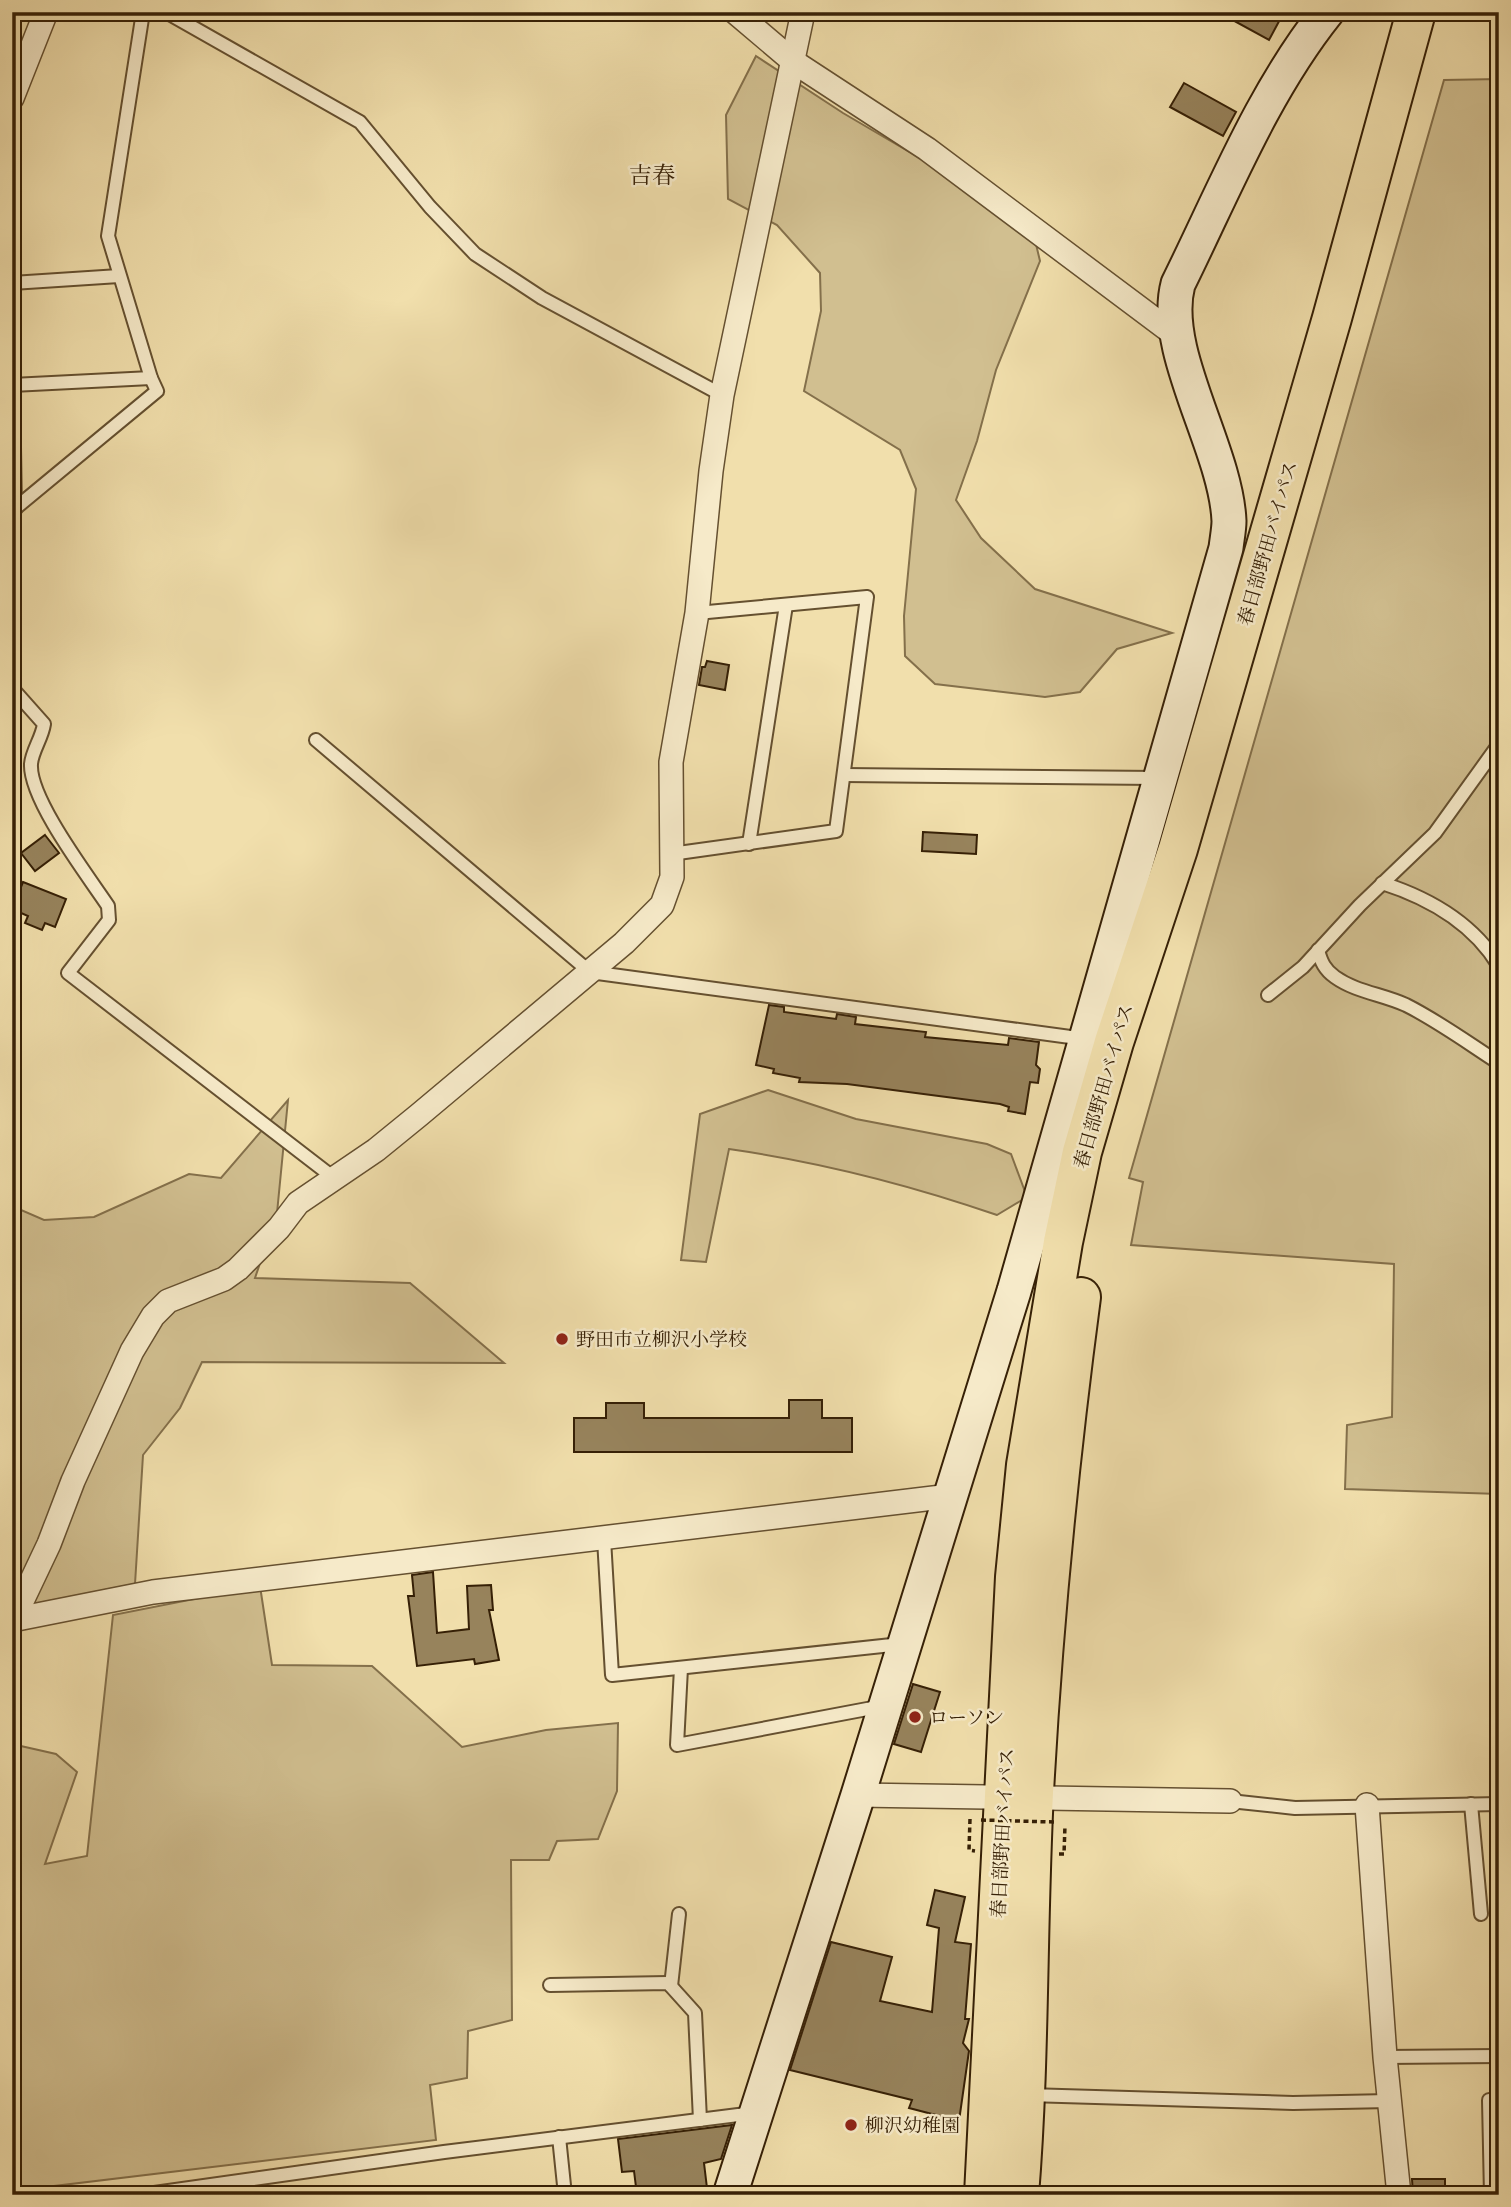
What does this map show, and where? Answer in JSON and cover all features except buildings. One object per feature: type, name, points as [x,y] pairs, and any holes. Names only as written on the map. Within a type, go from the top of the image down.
[{"type":"highway","name":"春日部野田バイパス","points":[[1019,2195],[1027,2095],[1018,1808],[1015,1577],[1026,1465],[1063,1242],[1083,1152],[1114,1042],[1182,835],[1332,318],[1416,12]]},
{"type":"highway","name":"春日部野田バイパス","points":[[984,2195],[1018,1808],[1045,1615],[1058,1474],[1088,1244],[1117,1116],[1203,853],[1443,12]]},
{"type":"street","points":[[12,98],[46,12]]},
{"type":"street","points":[[735,12],[794,62],[927,149],[1178,337]]},
{"type":"street","points":[[12,1620],[49,1545],[73,1481],[126,1363],[153,1316],[168,1301],[224,1279],[238,1269],[279,1228],[298,1203],[397,1133],[590,972],[662,905],[672,877],[671,762],[697,613],[711,471],[722,395],[803,12]]},
{"type":"street","points":[[730,2195],[906,1644],[1014,1291],[1226,548],[1228,521],[1223,488],[1178,337],[1174,299],[1178,284],[1266,106],[1304,40],[1327,12]]},
{"type":"street","points":[[12,1620],[153,1591],[950,1496]]},
{"type":"street","points":[[858,1796],[1018,1808],[1230,1801]]},
{"type":"street","points":[[1367,1805],[1385,2057],[1399,2195]]},
{"type":"lane","points":[[13,510],[158,391],[150,379],[108,236],[143,12]]},
{"type":"lane","points":[[166,12],[360,122],[430,207],[475,254],[542,298],[722,395]]},
{"type":"lane","points":[[12,283],[120,276]]},
{"type":"lane","points":[[13,510],[13,385],[150,379]]},
{"type":"lane","points":[[671,855],[836,831],[867,597],[697,613]]},
{"type":"lane","points":[[749,844],[786,605]]},
{"type":"lane","points":[[12,688],[44,723],[31,761],[35,785],[60,835],[108,906],[108,920],[68,973],[334,1178]]},
{"type":"lane","points":[[316,740],[590,972],[1085,1039]]},
{"type":"lane","points":[[1268,995],[1303,968],[1382,883],[1434,833],[1499,744]]},
{"type":"lane","points":[[844,775],[1161,778]]},
{"type":"lane","points":[[1382,883],[1419,895],[1447,913],[1487,946],[1499,966]]},
{"type":"lane","points":[[1318,950],[1326,970],[1337,979],[1355,989],[1394,1000],[1421,1013],[1499,1063]]},
{"type":"lane","points":[[604,1539],[612,1675],[906,1644]]},
{"type":"lane","points":[[681,1668],[677,1745],[886,1706]]},
{"type":"lane","points":[[1230,1801],[1294,1808],[1499,1804]]},
{"type":"lane","points":[[1471,1804],[1481,1914]]},
{"type":"lane","points":[[671,1986],[679,1914]]},
{"type":"lane","points":[[550,1985],[668,1983],[695,2013],[700,2120]]},
{"type":"lane","points":[[1385,2057],[1499,2056]]},
{"type":"lane","points":[[1027,2095],[1293,2103],[1389,2101]]},
{"type":"lane","points":[[1489,2099],[1491,2195]]},
{"type":"lane","points":[[140,2195],[224,2189],[559,2137],[756,2113]]},
{"type":"lane","points":[[559,2137],[565,2195]]},
{"type":"shaded area","points":[[756,56],[843,113],[935,167],[1035,240],[1040,261],[996,370],[977,441],[956,500],[981,538],[1035,589],[1172,633],[1117,649],[1080,692],[1045,697],[935,684],[905,656],[904,616],[916,489],[900,450],[804,391],[821,311],[820,273],[777,225],[728,199],[726,115]]},
{"type":"shaded area","points":[[1499,79],[1499,1494],[1345,1489],[1347,1425],[1392,1417],[1394,1264],[1131,1245],[1143,1182],[1129,1178],[1444,80]]},
{"type":"shaded area","points":[[768,1090],[856,1119],[987,1144],[1011,1154],[1027,1197],[997,1215],[864,1176],[729,1149],[706,1262],[681,1260],[700,1114]]},
{"type":"shaded area","points":[[288,1100],[277,1213],[255,1278],[410,1283],[504,1363],[202,1362],[180,1408],[143,1455],[135,1584],[30,1605],[12,1634],[12,1206],[44,1220],[94,1217],[189,1174],[221,1178]]},
{"type":"shaded area","points":[[260,1586],[272,1665],[372,1666],[462,1747],[546,1730],[618,1723],[617,1791],[598,1839],[557,1841],[549,1860],[511,1860],[512,2020],[468,2031],[467,2078],[430,2085],[436,2140],[12,2191],[12,1744],[56,1754],[77,1772],[45,1864],[87,1856],[113,1615]]},
{"type":"place","name":"野田市立柳沢小学校","points":[[562,1339]]},
{"type":"place","name":"ローソン","points":[[915,1717]]},
{"type":"place","name":"柳沢幼稚園","points":[[851,2125]]},
{"type":"district","name":"吉春","points":[[652,175]]}]
